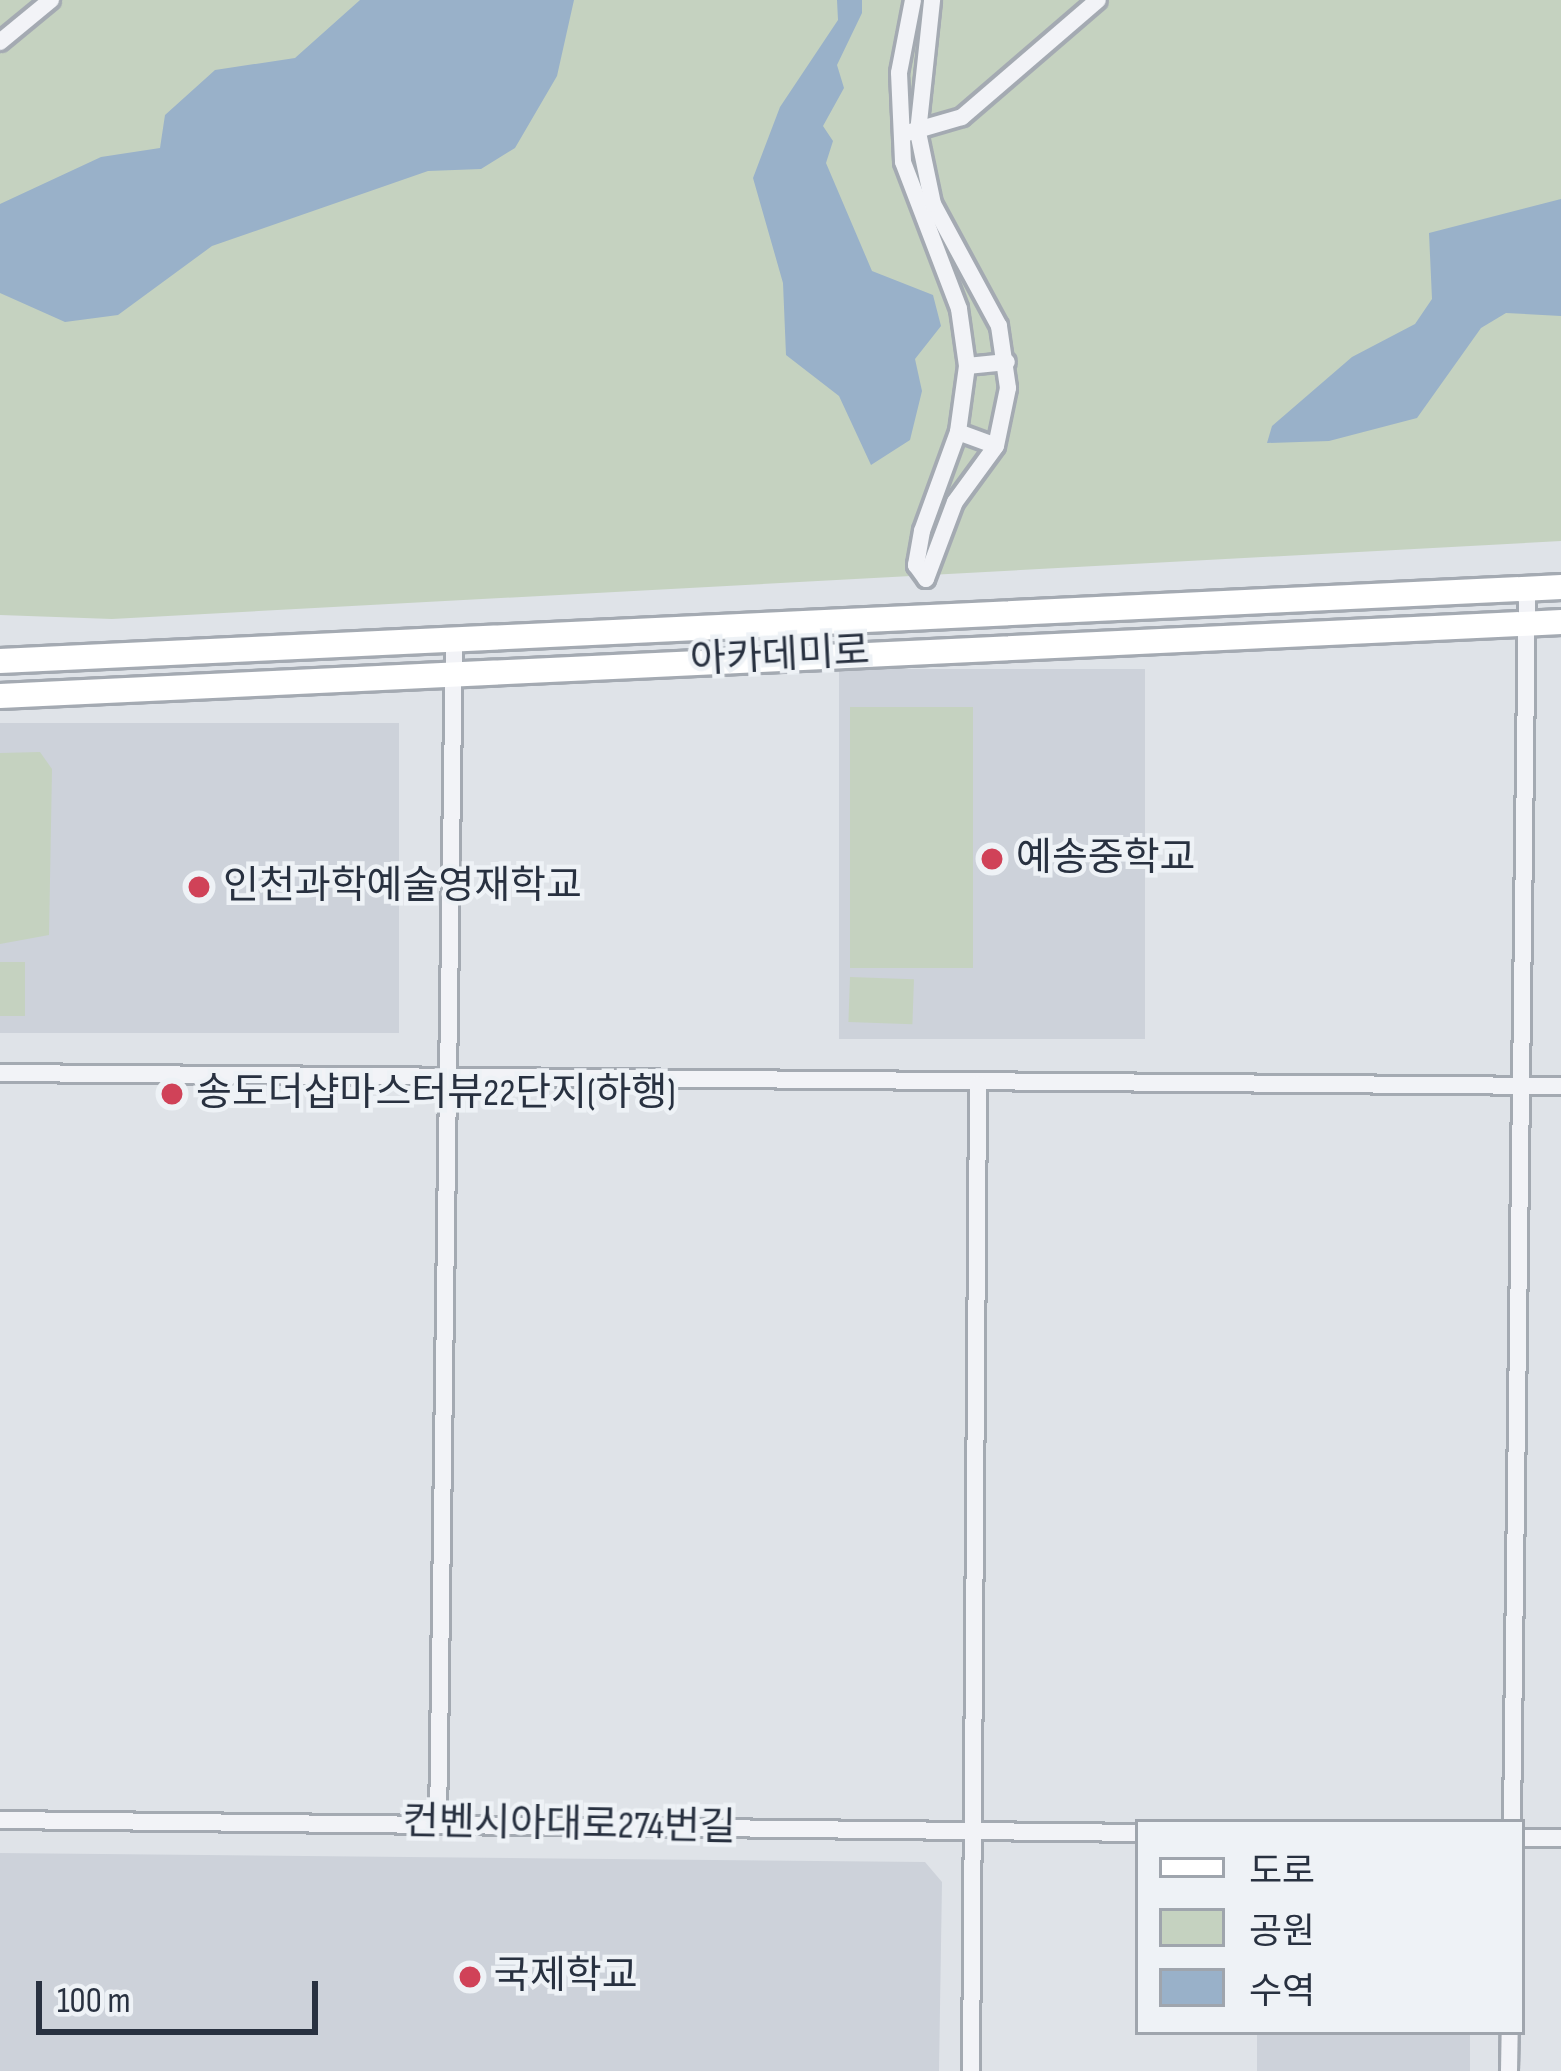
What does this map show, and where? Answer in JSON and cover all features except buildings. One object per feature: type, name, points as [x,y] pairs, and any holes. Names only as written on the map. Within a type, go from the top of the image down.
[{"type":"main road","name":"아카데미로","points":[[0,661],[1561,587]]},
{"type":"main road","name":"아카데미로","points":[[0,696],[1561,622]]},
{"type":"street","points":[[0,42],[51,0]]},
{"type":"street","points":[[913,0],[909,133],[967,366],[958,432],[922,531],[916,565],[926,580],[955,502],[996,446],[1007,362],[933,204],[909,133],[932,0]]},
{"type":"street","points":[[909,133],[986,101],[1098,0]]},
{"type":"street","points":[[967,366],[1007,362]]},
{"type":"street","points":[[958,432],[996,446]]},
{"type":"street","points":[[1512,1819],[1517,1086],[1527,589]]},
{"type":"street","points":[[438,1825],[454,636]]},
{"type":"street","points":[[0,1073],[1561,1086]]},
{"type":"street","points":[[971,2071],[978,1084]]},
{"type":"street","name":"컨벤시아대로274번길","points":[[0,1820],[1135,1833]]},
{"type":"street","points":[[1525,1838],[1561,1838]]},
{"type":"street","points":[[1509,2071],[1510,2035]]},
{"type":"shaded area","name":"예송중학교","points":[[839,669],[1145,669],[1145,1039],[839,1039]]},
{"type":"shaded area","name":"인천과학예술영재학교","points":[[0,723],[399,723],[399,1033],[0,1033]]},
{"type":"shaded area","name":"국제학교","points":[[0,1853],[925,1862],[942,1882],[939,2071],[0,2071]]},
{"type":"shaded area","points":[[1257,2035],[1470,2035],[1470,2071],[1257,2071]]},
{"type":"green space","points":[[0,0],[1561,0],[1561,541],[112,619],[0,615]]},
{"type":"green space","points":[[850,707],[973,707],[973,968],[850,968]]},
{"type":"green space","points":[[40,752],[52,769],[49,935],[0,944],[0,753]]},
{"type":"green space","points":[[0,962],[25,962],[25,1016],[0,1016]]},
{"type":"green space","points":[[850,977],[914,979],[912,1024],[848,1022]]},
{"type":"water","points":[[360,0],[574,0],[557,76],[515,148],[481,169],[428,171],[212,246],[118,315],[65,322],[0,293],[0,204],[101,157],[160,148],[165,115],[215,70],[295,58]]},
{"type":"water","points":[[837,0],[862,0],[862,13],[837,65],[844,88],[823,126],[833,141],[826,163],[872,271],[933,295],[941,326],[915,359],[922,391],[910,440],[871,465],[839,396],[786,355],[783,283],[753,178],[780,107],[838,20]]},
{"type":"water","points":[[1561,199],[1561,316],[1506,313],[1481,328],[1417,418],[1329,441],[1267,443],[1272,426],[1352,357],[1415,324],[1432,299],[1429,233]]},
{"type":"place","name":"예송중학교","points":[[992,859]]},
{"type":"place","name":"인천과학예술영재학교","points":[[199,887]]},
{"type":"place","name":"송도더샵마스터뷰22단지(하행)","points":[[172,1094]]},
{"type":"place","name":"국제학교","points":[[470,1977]]}]
